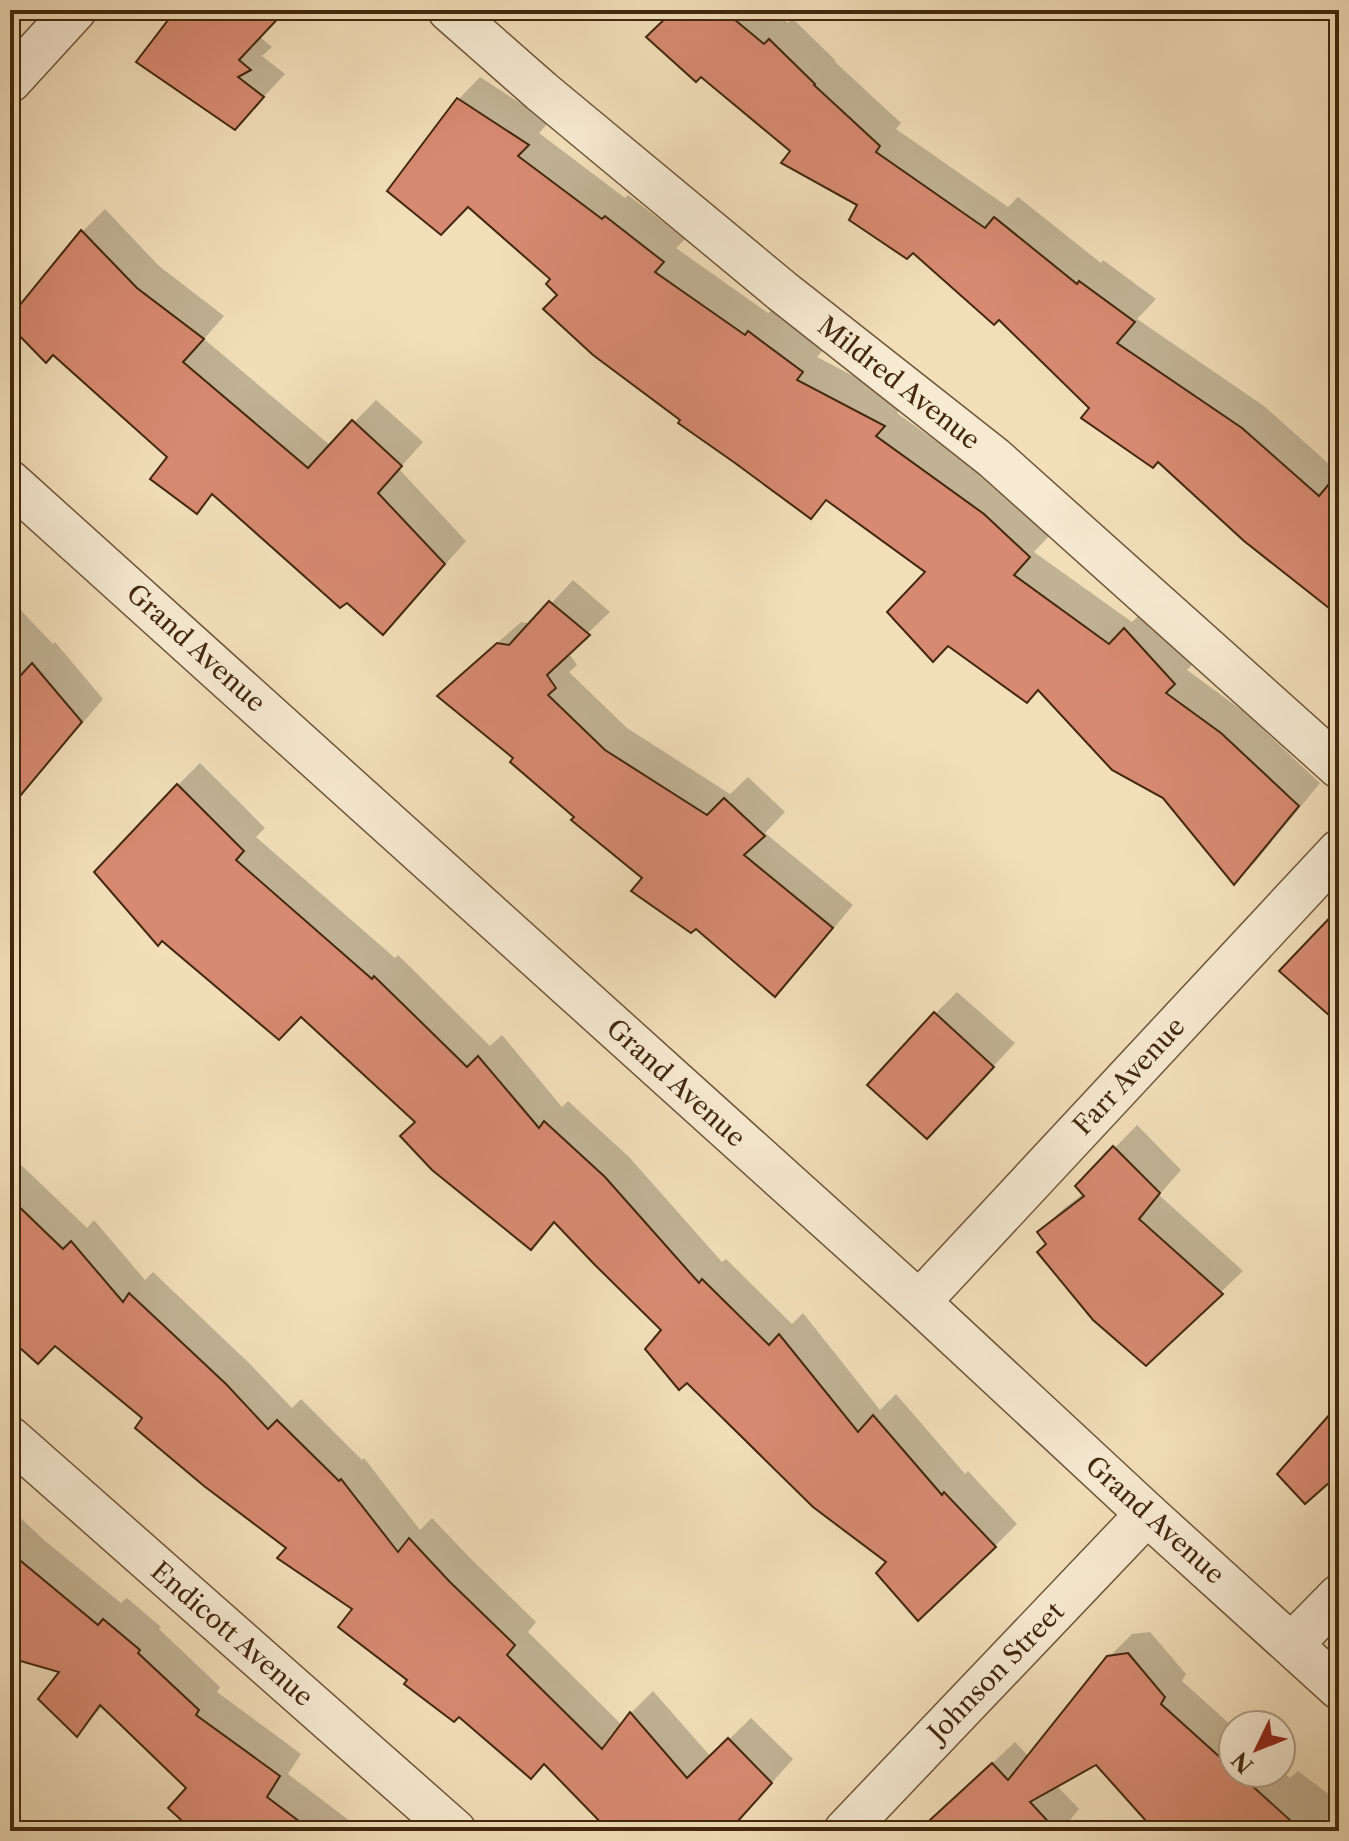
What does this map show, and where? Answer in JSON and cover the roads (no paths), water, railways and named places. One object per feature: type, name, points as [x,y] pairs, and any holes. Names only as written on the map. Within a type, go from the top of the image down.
[{"type":"street","points":[[10,81],[75,10]]},
{"type":"street","name":"Mildred Avenue","points":[[449,10],[541,91],[782,291],[994,458],[1339,767]]},
{"type":"street","name":"Grand Avenue","points":[[10,482],[919,1302],[1339,1688]]},
{"type":"street","name":"Farr Avenue","points":[[919,1302],[1339,851]]},
{"type":"street","name":"Endicott Avenue","points":[[10,1438],[455,1831]]},
{"type":"street","name":"Johnson Street","points":[[845,1831],[1147,1514]]},
{"type":"street","points":[[1292,1644],[1339,1596]]}]
